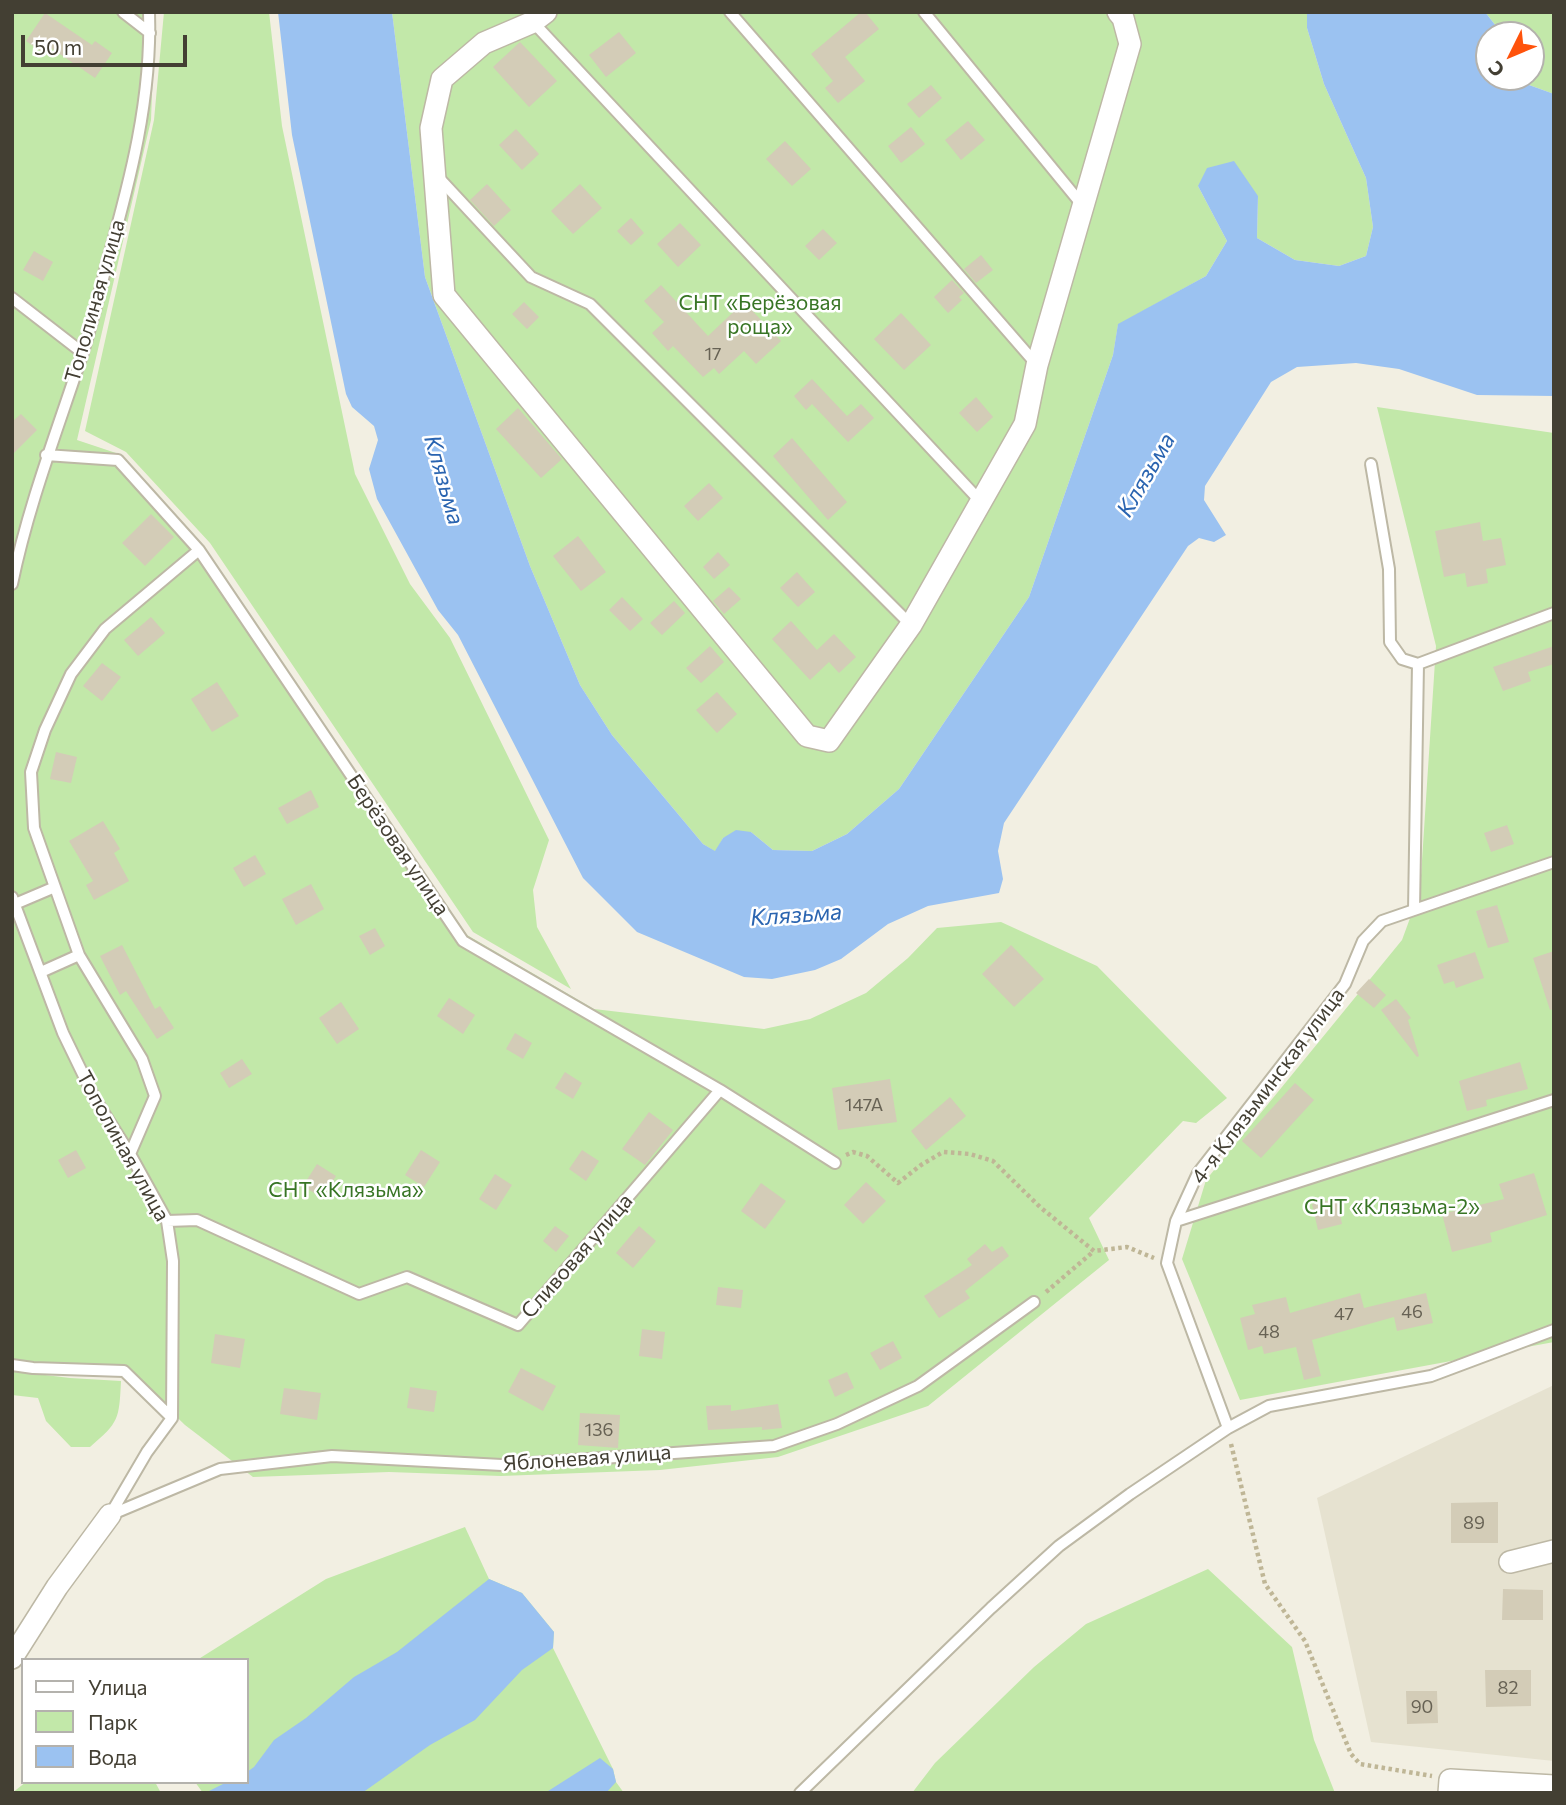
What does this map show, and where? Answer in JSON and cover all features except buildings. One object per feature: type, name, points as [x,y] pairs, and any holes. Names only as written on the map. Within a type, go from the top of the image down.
[{"type":"street","points":[[539,17],[484,43],[442,79],[431,128],[444,295],[807,736],[829,741],[911,625],[1026,424],[1037,365],[1130,44],[1123,18],[1118,12]]},
{"type":"street","points":[[12,1658],[57,1587],[110,1515]]},
{"type":"street","points":[[1510,1562],[1554,1551]]},
{"type":"street","points":[[1449,1786],[1554,1786]]},
{"type":"lane","points":[[123,12],[150,33]]},
{"type":"lane","name":"Тополиная улица","points":[[12,584],[47,455],[83,353],[120,216],[141,125],[150,33],[149,12]]},
{"type":"lane","points":[[730,12],[1037,365]]},
{"type":"lane","points":[[923,12],[1083,206]]},
{"type":"lane","points":[[539,17],[982,503]]},
{"type":"lane","points":[[435,172],[531,277],[590,304],[911,625]]},
{"type":"lane","points":[[12,298],[83,353]]},
{"type":"lane","name":"Берёзовая улица","points":[[47,455],[118,460],[199,550],[463,941],[720,1090],[835,1163]]},
{"type":"lane","points":[[1371,464],[1389,569],[1390,642],[1402,659],[1418,664],[1554,613]]},
{"type":"lane","points":[[130,1154],[155,1096],[142,1059],[79,955],[34,828],[31,772],[45,730],[71,674],[105,629],[199,550]]},
{"type":"lane","points":[[1414,910],[1418,664]]},
{"type":"lane","name":"4-я Клязьминская улица","points":[[1167,1263],[1176,1221],[1198,1173],[1345,984],[1363,941],[1382,921],[1554,862]]},
{"type":"lane","points":[[14,901],[55,887]]},
{"type":"lane","name":"Тополиная улица","points":[[14,901],[63,1034],[94,1099],[130,1154],[167,1221],[173,1261],[172,1418]]},
{"type":"lane","points":[[41,972],[79,955]]},
{"type":"lane","name":"Сливовая улица","points":[[167,1221],[197,1220],[359,1294],[407,1277],[518,1325],[720,1090]]},
{"type":"lane","points":[[1176,1221],[1554,1100]]},
{"type":"lane","points":[[1167,1263],[1228,1428]]},
{"type":"lane","name":"Яблоневая улица","points":[[110,1515],[220,1469],[332,1456],[502,1465],[774,1446],[837,1424],[918,1386],[1034,1302]]},
{"type":"lane","points":[[800,1793],[1059,1546],[1228,1428],[1269,1406],[1431,1376],[1554,1330]]},
{"type":"lane","points":[[12,1365],[124,1371],[172,1418],[110,1515]]},
{"type":"path","points":[[835,1163],[853,1152],[867,1156],[898,1183],[921,1165],[943,1153],[970,1154],[993,1161],[1040,1207],[1094,1251]]},
{"type":"path","points":[[1034,1302],[1094,1251],[1127,1247],[1167,1263]]},
{"type":"path","points":[[1228,1428],[1265,1584],[1305,1641],[1351,1754],[1360,1764],[1408,1771],[1449,1786]]},
{"type":"shaded area","points":[[1554,1385],[1554,1761],[1371,1742],[1317,1498]]},
{"type":"green space","name":"СНТ «Клязьма»","points":[[12,12],[155,12],[151,120],[77,440],[119,454],[202,545],[467,935],[594,1009],[764,1029],[810,1019],[866,993],[908,958],[937,928],[1001,922],[1097,966],[1227,1098],[1196,1123],[1183,1121],[1089,1218],[1109,1260],[928,1406],[778,1457],[660,1470],[501,1476],[389,1472],[253,1477],[185,1425],[124,1366],[12,1367]]},
{"type":"green space","points":[[164,12],[269,12],[282,126],[355,474],[410,584],[450,638],[549,840],[533,890],[537,927],[571,989],[473,932],[210,543],[126,452],[85,431],[154,120]]},
{"type":"green space","name":"СНТ «Берёзовая роща»","points":[[392,12],[1307,12],[1307,28],[1324,84],[1366,178],[1373,227],[1366,256],[1339,266],[1295,260],[1257,238],[1258,196],[1198,186],[1227,241],[1206,276],[1118,325],[1113,355],[1029,597],[899,789],[847,834],[812,851],[773,850],[751,832],[723,838],[716,852],[703,844],[612,735],[580,685],[530,566],[425,277]]},
{"type":"green space","points":[[1485,12],[1554,12],[1554,94],[1545,91],[1545,21],[1492,21]]},
{"type":"green space","name":"СНТ «Клязьма-2»","points":[[1377,407],[1554,433],[1554,1342],[1240,1400],[1182,1259],[1206,1180],[1402,940],[1420,891],[1436,646]]},
{"type":"green space","points":[[12,1371],[121,1381],[116,1419],[107,1432],[90,1447],[71,1447],[46,1421],[38,1398],[12,1395]]},
{"type":"green space","points":[[465,1527],[489,1579],[522,1593],[554,1632],[553,1648],[613,1769],[616,1782],[624,1793],[203,1793],[196,1784],[248,1784],[248,1658],[200,1658],[326,1579]]},
{"type":"green space","points":[[1208,1569],[1292,1647],[1314,1740],[1335,1793],[912,1793],[935,1763],[1034,1667],[1086,1624]]},
{"type":"green space","points":[[23,1784],[156,1784],[161,1793],[12,1793]]},
{"type":"water","name":"Клязьма","points":[[278,12],[392,12],[425,277],[530,566],[580,685],[612,735],[703,844],[715,851],[723,838],[736,830],[751,832],[773,850],[812,851],[847,834],[899,789],[1029,597],[1113,355],[1118,324],[1206,276],[1227,241],[1198,186],[1207,168],[1234,161],[1258,196],[1257,238],[1295,260],[1339,266],[1366,256],[1373,227],[1366,178],[1324,84],[1307,28],[1307,12],[1485,12],[1492,21],[1475,21],[1475,91],[1545,91],[1554,94],[1554,396],[1477,395],[1399,369],[1356,363],[1297,367],[1271,382],[1205,486],[1204,500],[1226,535],[1214,542],[1199,538],[1188,546],[1004,823],[998,851],[1003,879],[999,893],[928,906],[888,924],[841,959],[815,970],[772,979],[744,977],[637,932],[583,878],[458,635],[438,610],[377,499],[369,469],[378,440],[374,426],[352,407],[346,394],[292,135]]},
{"type":"water","points":[[489,1579],[522,1593],[554,1632],[553,1648],[522,1670],[475,1720],[430,1745],[362,1793],[205,1793],[223,1784],[248,1784],[248,1771],[274,1740],[306,1718],[354,1677],[397,1652]]},
{"type":"water","points":[[600,1758],[613,1769],[616,1782],[606,1793],[545,1793]]}]
